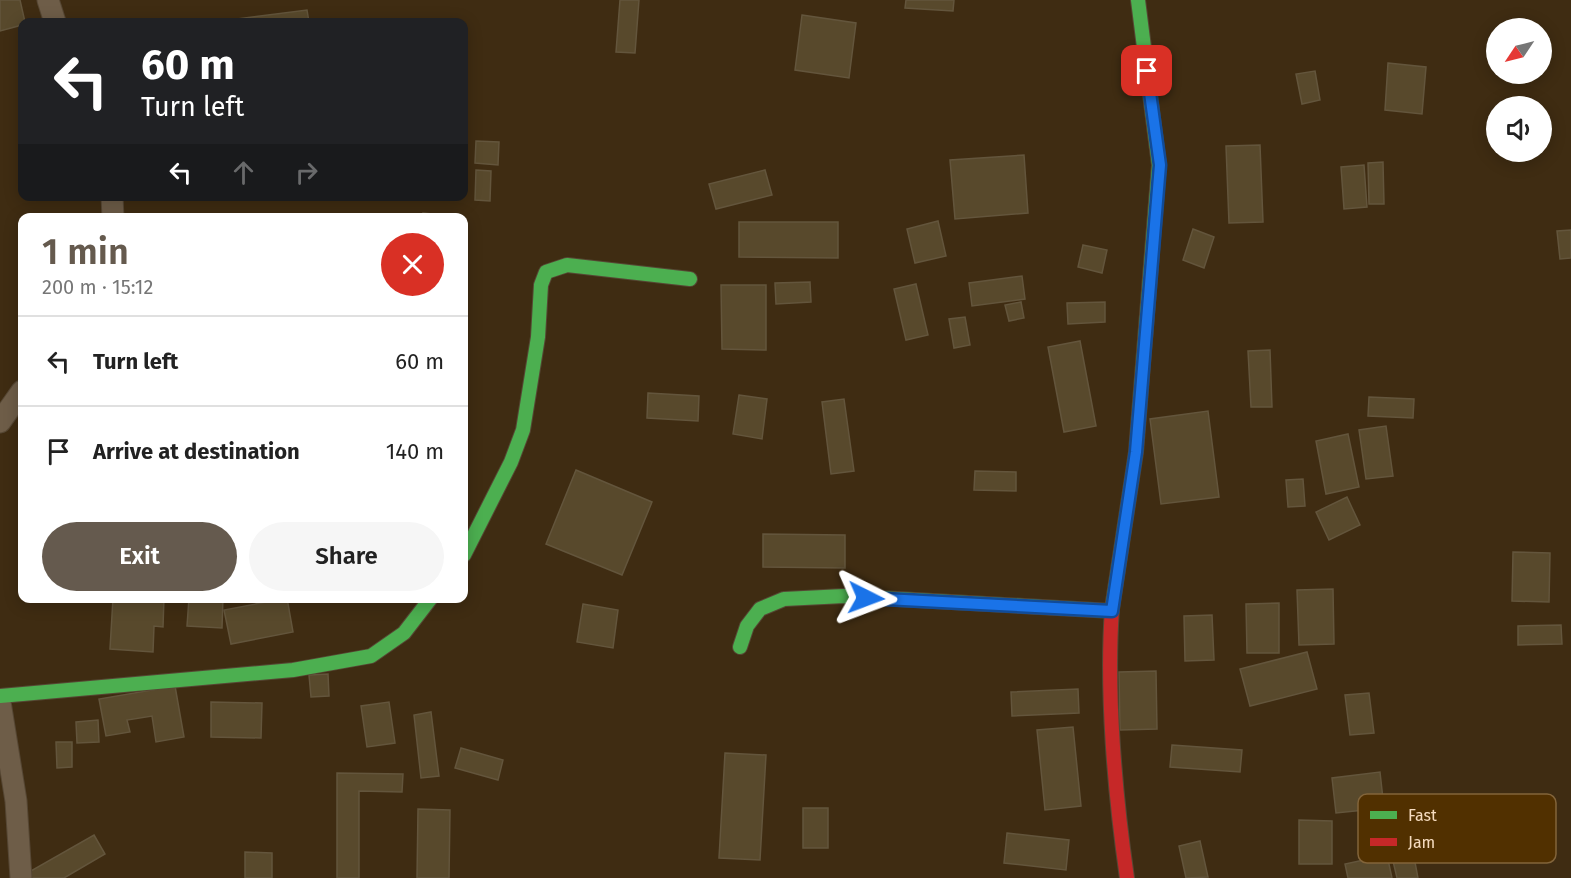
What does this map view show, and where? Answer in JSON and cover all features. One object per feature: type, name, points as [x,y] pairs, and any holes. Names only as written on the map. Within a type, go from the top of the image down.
[{"type":"street","points":[[48,0],[54,18]]},
{"type":"street","points":[[1127,878],[1118,814],[1112,689],[1112,611],[1136,452],[1160,165],[1138,0]]},
{"type":"street","points":[[468,547],[511,462],[523,430],[538,337],[541,285],[546,272],[555,267],[567,265],[690,279]]},
{"type":"street","points":[[0,422],[18,397]]},
{"type":"street","points":[[740,646],[747,626],[760,609],[784,599],[844,597],[1112,611]]},
{"type":"street","points":[[0,696],[293,670],[371,656],[389,646],[404,633],[427,603]]},
{"type":"street","points":[[0,702],[16,801],[21,878]]},
{"type":"building","points":[[0,0],[20,0],[24,18],[18,18],[18,26],[0,31]]},
{"type":"building","points":[[620,0],[639,0],[635,53],[616,52]]},
{"type":"building","points":[[906,0],[954,0],[953,11],[905,8]]},
{"type":"building","points":[[307,10],[308,18],[245,18]]},
{"type":"building","points":[[802,15],[856,23],[849,78],[795,70]]},
{"type":"building","points":[[1388,63],[1426,67],[1422,114],[1385,110]]},
{"type":"building","points":[[1315,71],[1320,100],[1302,104],[1296,74]]},
{"type":"building","points":[[476,141],[499,142],[498,165],[475,163]]},
{"type":"building","points":[[1260,145],[1263,222],[1229,223],[1226,146]]},
{"type":"building","points":[[1024,155],[1028,213],[955,219],[950,160]]},
{"type":"building","points":[[1383,162],[1384,204],[1369,204],[1368,163]]},
{"type":"building","points":[[1364,165],[1367,207],[1344,209],[1341,167]]},
{"type":"building","points":[[476,170],[491,171],[490,201],[475,200]]},
{"type":"building","points":[[765,170],[772,195],[716,209],[709,184]]},
{"type":"building","points":[[938,221],[946,256],[915,263],[907,229]]},
{"type":"building","points":[[739,222],[838,222],[838,258],[739,257]]},
{"type":"building","points":[[1193,229],[1214,237],[1204,268],[1183,260]]},
{"type":"building","points":[[1571,230],[1571,258],[1560,259],[1557,231]]},
{"type":"building","points":[[1083,245],[1107,250],[1102,273],[1078,267]]},
{"type":"building","points":[[1022,276],[1025,299],[972,306],[969,283]]},
{"type":"building","points":[[810,282],[811,302],[776,304],[775,283]]},
{"type":"building","points":[[916,284],[928,335],[906,340],[894,289]]},
{"type":"building","points":[[721,285],[766,285],[766,350],[722,349]]},
{"type":"building","points":[[1021,302],[1024,318],[1009,321],[1005,305]]},
{"type":"building","points":[[1105,302],[1105,322],[1068,324],[1067,303]]},
{"type":"building","points":[[965,317],[970,345],[954,348],[949,319]]},
{"type":"building","points":[[1080,341],[1096,426],[1064,432],[1048,347]]},
{"type":"building","points":[[1270,350],[1272,407],[1251,407],[1248,351]]},
{"type":"building","points":[[648,393],[699,396],[698,421],[647,418]]},
{"type":"building","points":[[739,395],[767,399],[762,439],[733,434]]},
{"type":"building","points":[[1369,397],[1414,399],[1413,418],[1368,416]]},
{"type":"building","points":[[844,399],[854,471],[831,474],[822,402]]},
{"type":"building","points":[[1208,411],[1219,497],[1161,504],[1150,419]]},
{"type":"building","points":[[1386,426],[1393,476],[1366,479],[1359,430]]},
{"type":"building","points":[[1348,434],[1359,487],[1326,494],[1316,441]]},
{"type":"building","points":[[576,470],[652,502],[622,575],[546,544]]},
{"type":"building","points":[[975,471],[1016,472],[1016,491],[974,490]]},
{"type":"building","points":[[1303,479],[1305,506],[1288,507],[1286,480]]},
{"type":"building","points":[[1347,497],[1360,525],[1329,540],[1316,512]]},
{"type":"building","points":[[763,534],[845,535],[845,568],[763,567]]},
{"type":"building","points":[[1513,552],[1550,553],[1549,602],[1512,601]]},
{"type":"building","points":[[1333,589],[1334,644],[1299,645],[1297,590]]},
{"type":"building","points":[[113,603],[164,603],[163,627],[154,626],[153,652],[110,649]]},
{"type":"building","points":[[189,603],[223,603],[222,628],[187,626]]},
{"type":"building","points":[[261,603],[288,603],[293,632],[231,644],[224,610]]},
{"type":"building","points":[[1279,603],[1279,653],[1247,653],[1246,604]]},
{"type":"building","points":[[583,604],[618,610],[613,648],[577,642]]},
{"type":"building","points":[[1212,615],[1214,660],[1185,661],[1184,616]]},
{"type":"building","points":[[1561,625],[1562,644],[1518,645],[1518,626]]},
{"type":"building","points":[[1307,652],[1317,689],[1250,706],[1240,669]]},
{"type":"building","points":[[1156,671],[1157,729],[1120,730],[1119,672]]},
{"type":"building","points":[[328,674],[329,696],[311,697],[309,675]]},
{"type":"building","points":[[175,686],[184,737],[156,742],[152,716],[127,720],[130,732],[106,736],[99,699]]},
{"type":"building","points":[[1078,689],[1079,713],[1012,716],[1011,692]]},
{"type":"building","points":[[1369,693],[1374,733],[1350,735],[1345,695]]},
{"type":"building","points":[[211,702],[262,703],[261,738],[211,737]]},
{"type":"building","points":[[389,702],[395,743],[367,747],[361,706]]},
{"type":"building","points":[[431,712],[439,776],[421,778],[414,715]]},
{"type":"building","points":[[98,720],[99,742],[77,743],[76,722]]},
{"type":"building","points":[[1073,727],[1081,806],[1045,810],[1037,730]]},
{"type":"building","points":[[56,742],[72,742],[72,767],[57,768]]},
{"type":"building","points":[[1172,745],[1242,750],[1240,772],[1170,767]]},
{"type":"building","points":[[461,748],[503,760],[498,780],[455,768]]},
{"type":"building","points":[[725,753],[766,755],[760,860],[719,858]]},
{"type":"building","points":[[1380,772],[1382,794],[1358,794],[1358,811],[1336,813],[1332,778]]},
{"type":"building","points":[[337,773],[403,774],[402,792],[359,791],[359,878],[337,878]]},
{"type":"building","points":[[803,808],[828,808],[828,848],[803,848]]},
{"type":"building","points":[[418,809],[450,810],[449,878],[417,878]]},
{"type":"building","points":[[1299,820],[1332,821],[1332,864],[1299,864]]},
{"type":"building","points":[[1007,833],[1069,840],[1066,870],[1004,863]]},
{"type":"building","points":[[94,835],[105,854],[64,878],[32,878],[29,872]]},
{"type":"building","points":[[1200,841],[1208,877],[1186,878],[1179,846]]},
{"type":"building","points":[[245,852],[272,853],[272,878],[245,878]]},
{"type":"building","points":[[1358,861],[1389,863],[1392,878],[1348,878],[1345,864]]},
{"type":"building","points":[[1393,863],[1415,863],[1418,878],[1397,878]]},
{"type":"traffic: fast","points":[[1112,609],[1136,452],[1159,165],[1138,0]]},
{"type":"traffic: fast","points":[[468,547],[511,462],[523,430],[538,337],[541,285],[546,272],[567,265],[690,279]]},
{"type":"traffic: fast","points":[[740,647],[747,626],[760,609],[784,599],[844,596],[1112,611]]},
{"type":"traffic: fast","points":[[0,696],[293,670],[371,656],[404,633],[427,603]]},
{"type":"traffic: jam","points":[[1112,609],[1111,709],[1119,813],[1127,878]]},
{"type":"route","points":[[866,598],[1112,611],[1136,452],[1160,165],[1147,71]]}]
